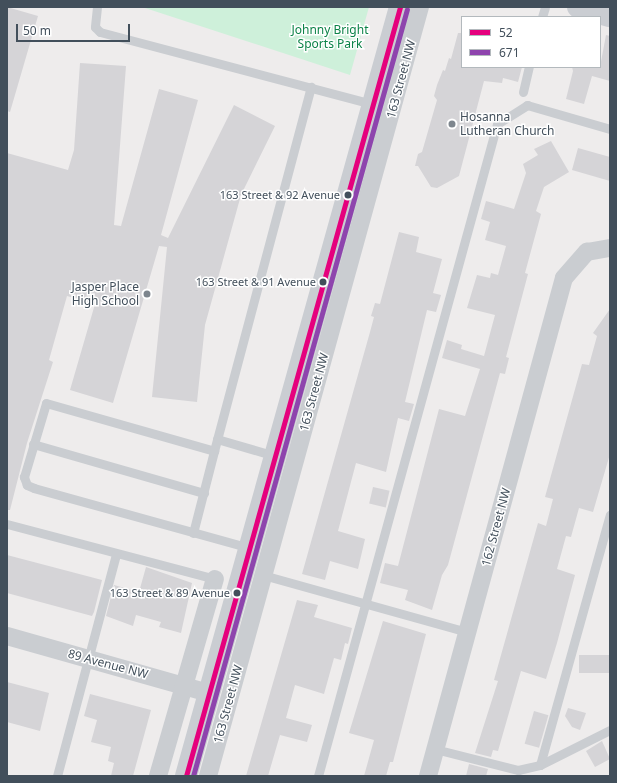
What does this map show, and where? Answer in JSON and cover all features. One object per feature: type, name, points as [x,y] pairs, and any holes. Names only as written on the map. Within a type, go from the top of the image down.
[{"type":"main road","name":"163 Street NW","points":[[186,776],[400,7]]},
{"type":"main road","points":[[578,7],[610,16]]},
{"type":"street","name":"163 Street NW","points":[[208,776],[420,7]]},
{"type":"street","name":"162 Street NW","points":[[428,776],[564,278],[587,252],[610,248]]},
{"type":"street","points":[[158,776],[215,579]]},
{"type":"street","name":"89 Avenue NW","points":[[7,636],[209,693]]},
{"type":"lane","points":[[97,7],[95,26],[100,32],[373,104]]},
{"type":"lane","points":[[523,92],[529,68]]},
{"type":"lane","points":[[193,532],[311,87]]},
{"type":"lane","points":[[318,776],[497,124],[527,105],[610,129]]},
{"type":"lane","points":[[214,451],[46,403],[24,478],[27,485],[250,548]]},
{"type":"lane","points":[[217,439],[276,456]]},
{"type":"lane","points":[[33,444],[204,493]]},
{"type":"lane","points":[[540,765],[610,515]]},
{"type":"lane","points":[[7,524],[215,579]]},
{"type":"lane","points":[[57,776],[116,554]]},
{"type":"lane","points":[[263,575],[365,605],[468,632]]},
{"type":"lane","points":[[436,749],[518,770],[540,765],[610,730]]},
{"type":"green space","name":"Johnny Bright Sports Park","points":[[142,7],[369,7],[350,75]]},
{"type":"building","points":[[7,7],[38,16],[10,112],[7,111]]},
{"type":"building","name":"Hosanna Lutheran Church","points":[[458,33],[461,33],[461,68],[522,68],[518,82],[503,78],[502,83],[484,81],[459,176],[437,188],[431,187],[418,166],[415,166],[418,154],[422,152],[437,100],[434,96],[437,85],[443,70],[445,71],[449,58],[451,59]]},
{"type":"building","points":[[606,35],[610,36],[610,81],[592,76],[584,104],[566,99],[573,71],[572,68],[601,68]]},
{"type":"building","points":[[80,63],[126,66],[114,225],[121,226],[159,89],[198,100],[161,235],[168,238],[234,105],[275,126],[241,195],[205,325],[197,402],[152,397],[167,247],[159,246],[113,403],[70,390],[95,304],[67,296],[49,360],[53,362],[27,443],[10,510],[7,510],[7,153],[68,170],[74,150]]},
{"type":"building","points":[[551,141],[569,172],[544,187],[536,211],[541,214],[525,273],[528,274],[506,357],[509,358],[505,374],[500,373],[448,565],[442,575],[432,610],[405,600],[408,590],[380,583],[385,563],[398,566],[439,409],[465,416],[480,369],[442,358],[447,340],[462,345],[461,349],[484,356],[495,315],[467,308],[477,275],[490,278],[491,273],[498,275],[506,246],[485,240],[490,222],[481,219],[486,201],[514,209],[526,173],[523,164],[538,155],[534,149]]},
{"type":"building","points":[[578,148],[610,157],[610,181],[572,170]]},
{"type":"building","points":[[399,232],[419,237],[416,252],[442,259],[433,293],[441,295],[436,312],[427,310],[405,402],[414,404],[409,421],[398,418],[386,472],[356,463],[338,531],[365,539],[358,569],[330,561],[325,580],[302,574],[370,332],[374,317],[371,316],[375,303],[380,304]]},
{"type":"building","points":[[610,309],[610,454],[593,512],[579,508],[571,537],[566,536],[557,569],[575,575],[557,643],[546,679],[521,671],[498,751],[493,750],[491,757],[475,753],[498,681],[494,680],[538,523],[546,526],[553,499],[545,497],[582,364],[589,365],[597,336],[593,333]]},
{"type":"building","points":[[373,487],[390,491],[386,507],[369,504]]},
{"type":"building","points":[[7,555],[102,580],[92,616],[7,593]]},
{"type":"building","points":[[146,567],[192,583],[181,633],[159,627],[161,622],[136,615],[133,626],[106,616],[114,585],[139,592]]},
{"type":"building","points":[[297,600],[318,605],[314,617],[352,628],[348,644],[345,643],[341,660],[334,658],[324,694],[295,685],[286,718],[312,725],[307,742],[280,735],[268,776],[246,776]]},
{"type":"building","points":[[383,621],[426,634],[393,762],[390,762],[386,776],[364,776],[374,740],[349,733]]},
{"type":"building","points":[[579,655],[610,655],[610,673],[579,673]]},
{"type":"building","points":[[7,682],[49,693],[40,731],[7,722]]},
{"type":"building","points":[[90,694],[151,710],[133,776],[111,776],[114,763],[108,761],[111,747],[91,742],[97,720],[84,716]]},
{"type":"building","points":[[568,708],[586,713],[580,730],[572,727],[565,716]]},
{"type":"building","points":[[534,711],[548,715],[539,748],[525,744]]},
{"type":"building","points":[[602,741],[610,759],[595,767],[586,751]]},
{"type":"building","points":[[469,764],[488,769],[486,776],[466,776]]},
{"type":"transit line","name":"52","points":[[186,776],[400,7]]},
{"type":"transit line","name":"671","points":[[193,776],[407,9]]},
{"type":"place","name":"Hosanna Lutheran Church","points":[[452,124]]},
{"type":"place","name":"163 Street & 92 Avenue","points":[[348,195]]},
{"type":"place","name":"163 Street & 91 Avenue","points":[[323,282]]},
{"type":"place","name":"Jasper Place High School","points":[[147,294]]},
{"type":"place","name":"163 Street & 89 Avenue","points":[[237,593]]}]
